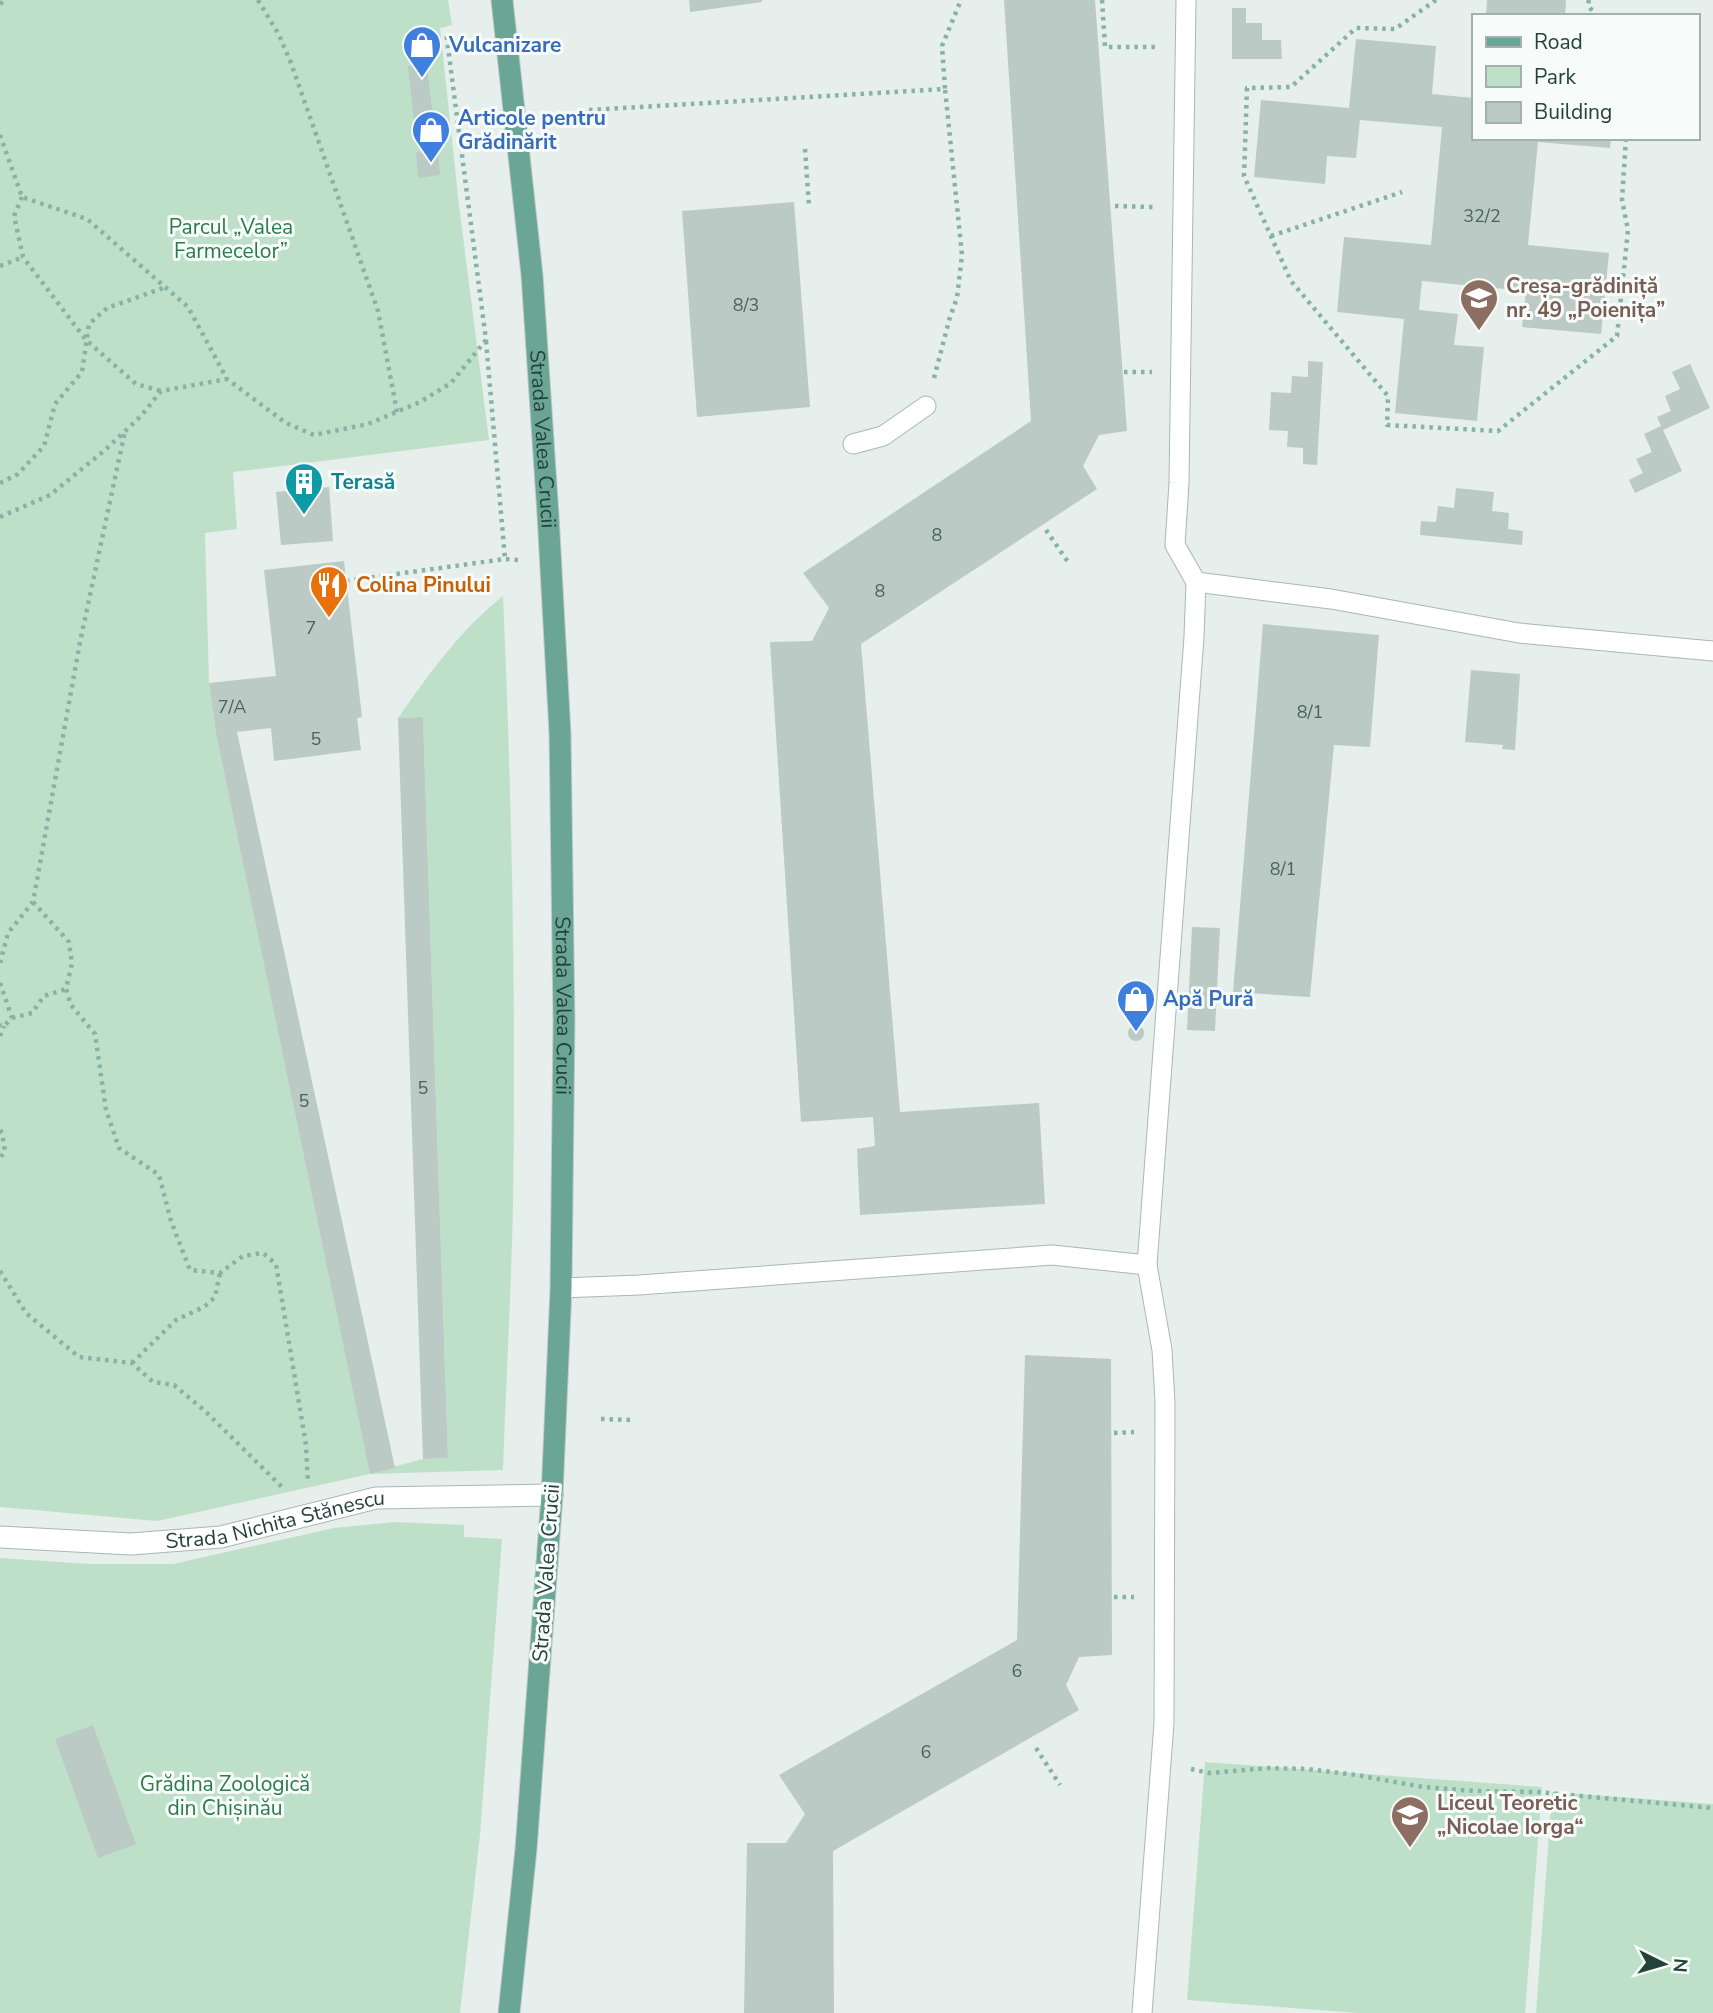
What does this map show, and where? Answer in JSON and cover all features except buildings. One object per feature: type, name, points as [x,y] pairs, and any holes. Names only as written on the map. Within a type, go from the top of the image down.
[{"type":"main road","name":"Strada Valea Crucii","points":[[502,0],[531,275],[560,733],[564,1021],[561,1288],[552,1495],[526,1849],[509,2013]]},
{"type":"street","name":"Strada Nichita Stănescu","points":[[0,1537],[131,1544],[221,1536],[376,1498],[552,1495]]},
{"type":"lane","points":[[1142,2013],[1164,1723],[1165,1402],[1162,1350],[1147,1265],[1196,582],[1175,545],[1179,483],[1186,0]]},
{"type":"lane","points":[[853,444],[883,436],[926,406]]},
{"type":"lane","points":[[1196,582],[1331,600],[1519,633],[1713,651]]},
{"type":"lane","points":[[561,1288],[639,1285],[1052,1255],[1147,1265]]},
{"type":"path","points":[[0,4],[6,0]]},
{"type":"path","points":[[258,0],[279,35],[291,63],[378,311],[397,412]]},
{"type":"path","points":[[926,406],[957,298],[962,255],[942,46],[961,0]]},
{"type":"path","points":[[1102,0],[1105,47],[1185,47]]},
{"type":"path","points":[[1436,0],[1395,29],[1356,28],[1291,87],[1247,88],[1244,176],[1291,281],[1388,396],[1387,425],[1498,431],[1617,336],[1628,230],[1622,200],[1626,140]]},
{"type":"path","points":[[446,32],[486,340],[505,559]]},
{"type":"path","points":[[589,110],[945,89]]},
{"type":"path","points":[[0,135],[22,197],[14,216],[23,257],[86,340],[136,384],[162,391],[227,379]]},
{"type":"path","points":[[805,149],[809,206]]},
{"type":"path","points":[[1271,236],[1402,192]]},
{"type":"path","points":[[22,197],[87,219],[188,307],[227,379],[286,423],[314,435],[369,424],[420,402],[451,383],[486,340]]},
{"type":"path","points":[[0,266],[23,257]]},
{"type":"path","points":[[0,483],[18,474],[44,446],[55,404],[82,372],[89,324],[107,308],[166,287]]},
{"type":"path","points":[[0,517],[50,495],[125,431],[162,391]]},
{"type":"path","points":[[0,963],[9,933],[33,902],[80,642],[125,431]]},
{"type":"path","points":[[1046,530],[1068,562]]},
{"type":"path","points":[[346,580],[505,559],[521,561]]},
{"type":"path","points":[[33,902],[69,942],[72,963],[66,989],[71,1005],[95,1034],[106,1110],[119,1148],[159,1175],[171,1221],[190,1270],[220,1273]]},
{"type":"path","points":[[0,983],[12,1018]]},
{"type":"path","points":[[0,1036],[2,1026],[12,1018],[32,1013],[44,996],[66,989]]},
{"type":"path","points":[[0,1130],[5,1151],[0,1158]]},
{"type":"path","points":[[132,1363],[176,1320],[205,1307],[215,1297],[220,1273],[243,1256],[263,1253],[275,1264],[306,1445],[310,1514]]},
{"type":"path","points":[[0,1271],[26,1313],[79,1357],[132,1363],[153,1382],[174,1385],[195,1402],[310,1514]]},
{"type":"path","points":[[601,1419],[632,1420]]},
{"type":"path","points":[[1036,1748],[1060,1785]]},
{"type":"path","points":[[1161,1755],[1189,1769],[1209,1773],[1269,1768],[1307,1769],[1423,1787],[1537,1792],[1713,1808]]},
{"type":"green space","name":"Parcul „Valea Farmecelor”","points":[[0,0],[448,0],[452,25],[440,28],[489,440],[233,472],[237,529],[205,533],[209,683],[216,734],[370,1473],[423,1459],[448,1458],[423,717],[398,718],[459,638],[503,596],[511,824],[514,1053],[513,1205],[503,1470],[370,1474],[157,1521],[0,1507]]},
{"type":"green space","name":"Grădina Zoologică din Chișinău","points":[[395,1522],[464,1525],[464,1537],[502,1539],[480,1835],[460,2013],[0,2013],[0,1558],[90,1564],[173,1564],[334,1528]]},
{"type":"green space","points":[[1205,1762],[1542,1787],[1525,2013],[1358,2013],[1187,2000]]},
{"type":"green space","points":[[1552,1792],[1713,1804],[1713,2013],[1536,2013]]},
{"type":"place","name":"Vulcanizare","points":[[422,79]]},
{"type":"place","name":"Articole pentru Grădinărit","points":[[431,164]]},
{"type":"place","name":"Creșa-grădiniță nr. 49 „Poienița”","points":[[1479,332]]},
{"type":"place","name":"Terasă","points":[[304,516]]},
{"type":"place","name":"Colina Pinului","points":[[329,619]]},
{"type":"place","name":"Apă Pură","points":[[1136,1033]]},
{"type":"place","name":"Liceul Teoretic „Nicolae Iorga“","points":[[1410,1849]]}]
